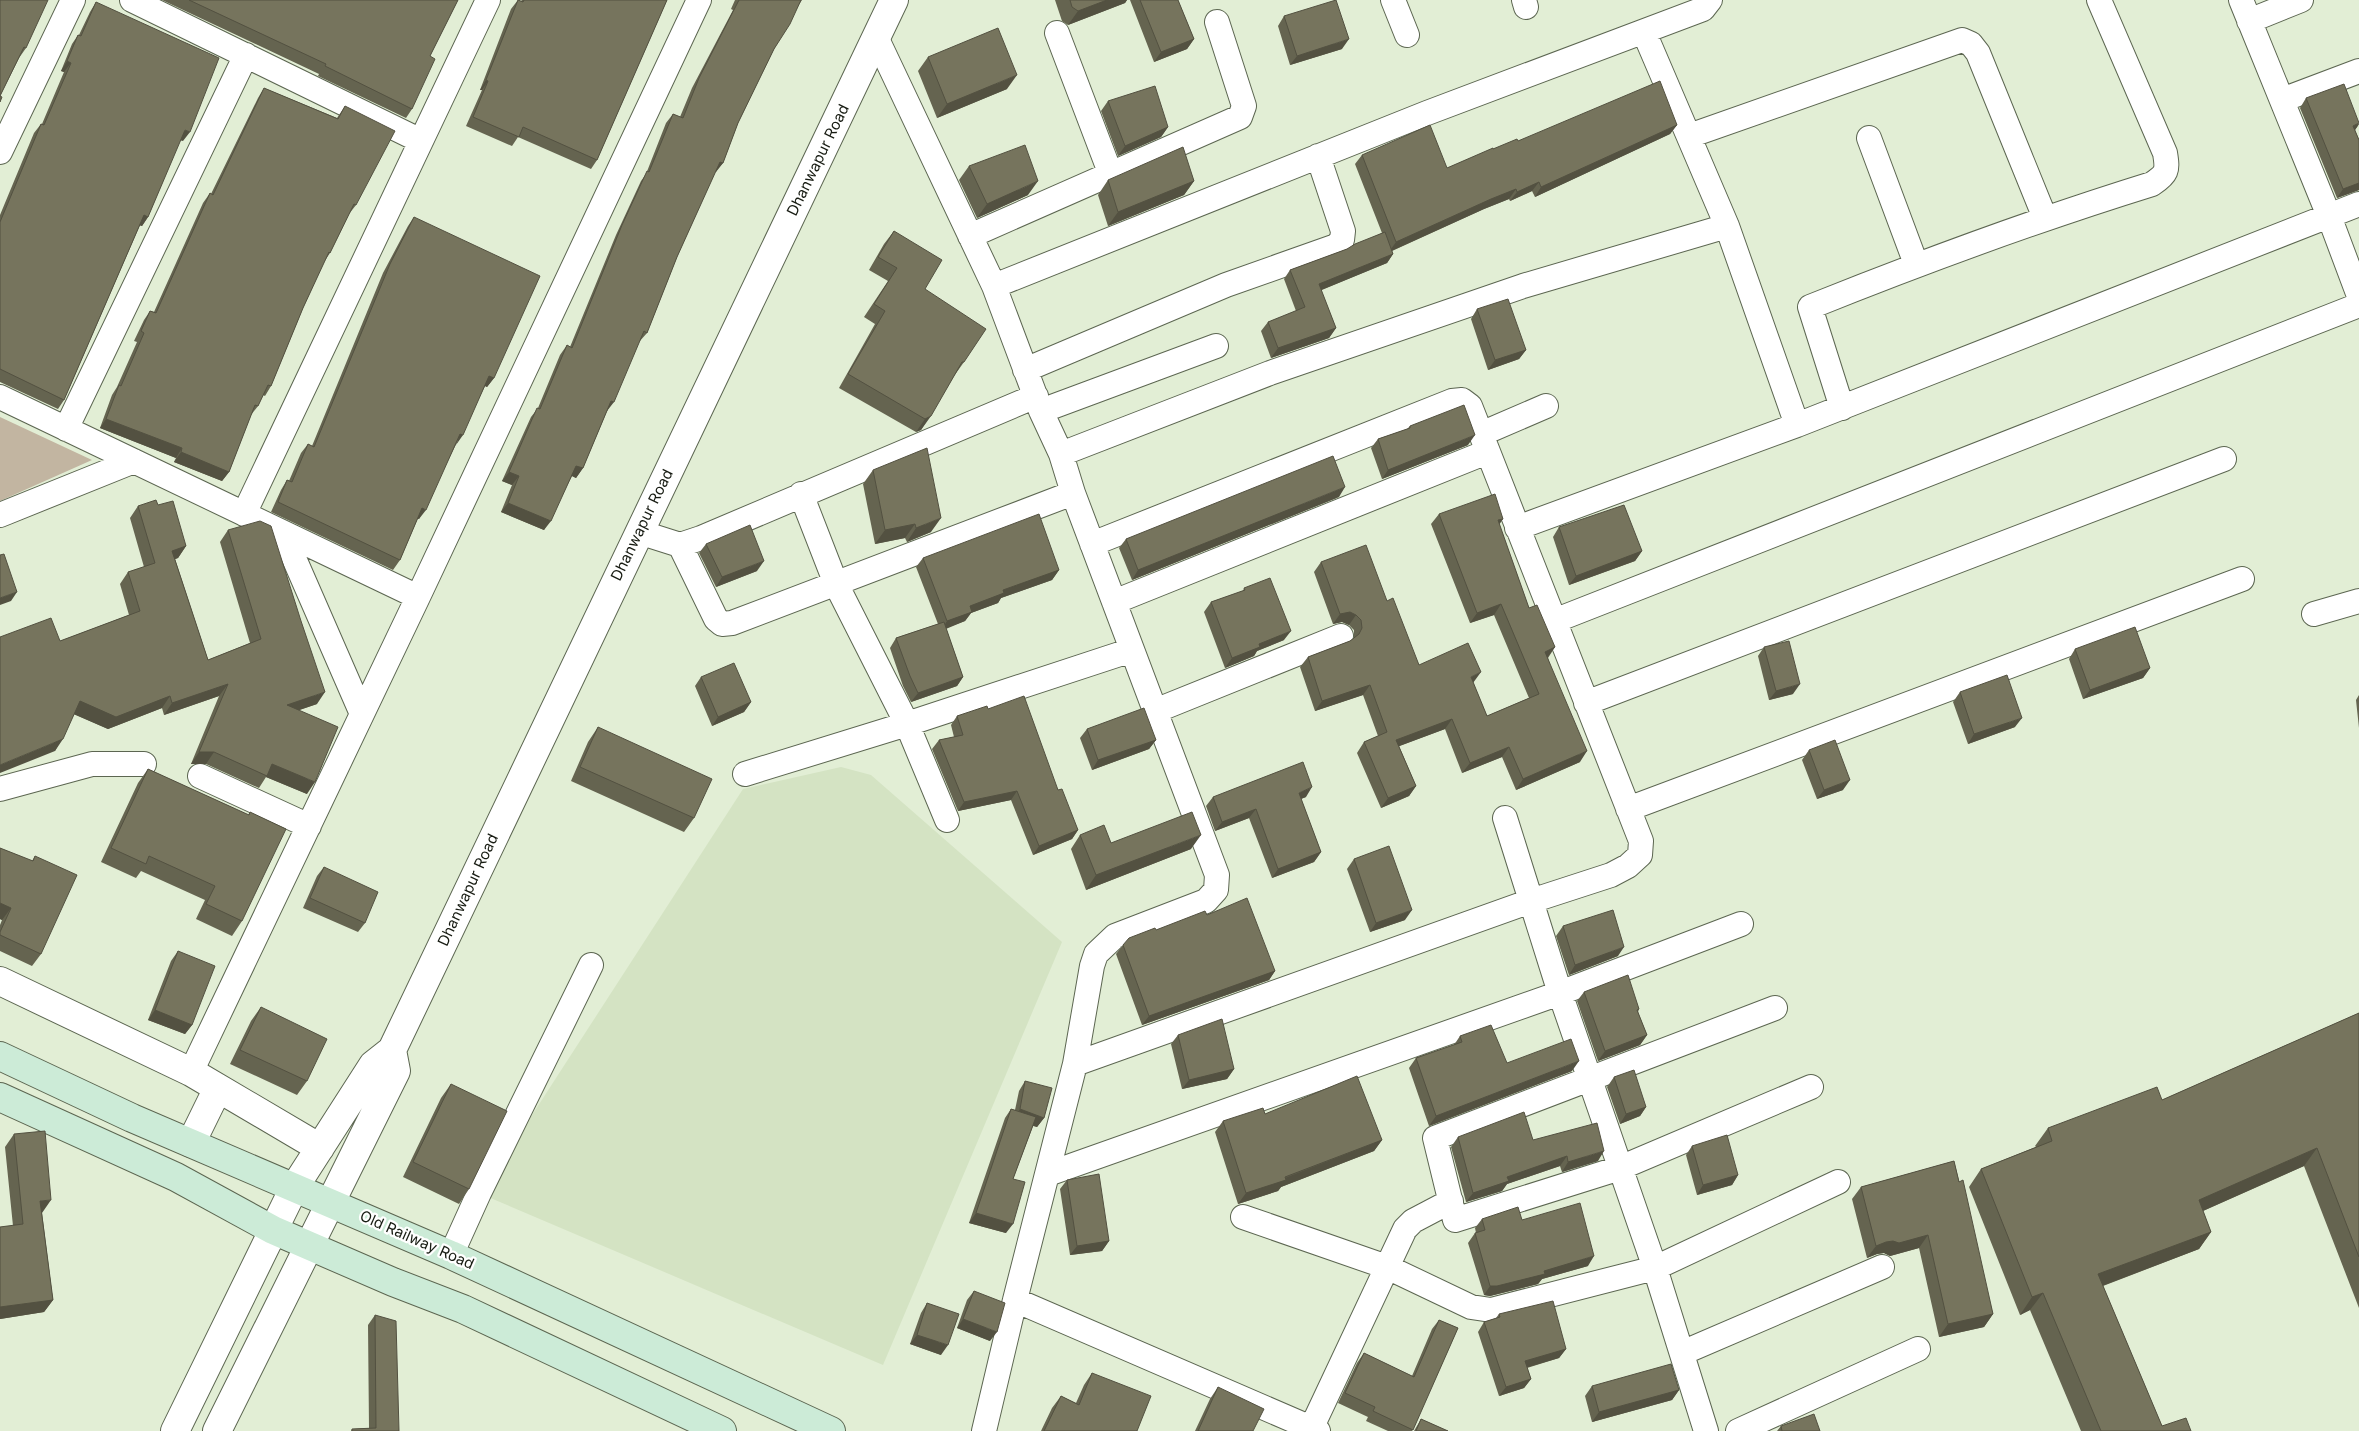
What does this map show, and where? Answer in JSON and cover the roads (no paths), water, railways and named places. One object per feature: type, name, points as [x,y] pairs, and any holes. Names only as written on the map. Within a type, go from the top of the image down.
[{"type":"main road","name":"Old Railway Road","points":[[0,1056],[191,1143],[294,1188],[331,1201],[402,1235],[452,1255],[830,1431]]},
{"type":"main road","points":[[0,1097],[176,1178],[309,1247],[463,1309],[722,1431]]},
{"type":"street","points":[[1,145],[73,0]]},
{"type":"street","points":[[132,0],[421,141]]},
{"type":"street","points":[[244,514],[488,0]]},
{"type":"street","points":[[191,1072],[418,597],[699,0]]},
{"type":"street","name":"Dhanwapur Road","points":[[175,1431],[294,1188],[373,1065],[392,1050],[894,0]]},
{"type":"street","points":[[1393,0],[1407,35]]},
{"type":"street","points":[[994,286],[1426,113],[1703,9],[1710,0]]},
{"type":"street","points":[[1842,408],[1810,307],[1916,264],[2045,218],[2152,184],[2164,176],[2167,167],[2165,154],[2098,0]]},
{"type":"street","points":[[2301,0],[2245,10],[2329,216],[2359,296]]},
{"type":"street","points":[[970,236],[1240,117],[1244,106],[1217,22]]},
{"type":"street","points":[[1644,32],[1727,226],[1797,425]]},
{"type":"street","points":[[1057,33],[1111,175]]},
{"type":"street","points":[[877,39],[994,286],[1038,404],[1061,454],[1073,494],[1217,875],[1216,890],[1206,901],[1115,936],[1096,954],[1092,966],[1075,1064],[984,1431]]},
{"type":"street","points":[[1689,136],[1962,40],[1972,44],[1978,53],[2045,218]]},
{"type":"street","points":[[66,429],[246,55]]},
{"type":"street","points":[[2282,100],[2359,71]]},
{"type":"street","points":[[1869,138],[1916,264]]},
{"type":"street","points":[[1026,370],[1226,285],[1336,246],[1342,240],[1343,231],[1318,156]]},
{"type":"street","points":[[1517,528],[1842,408],[2359,204]]},
{"type":"street","points":[[1061,454],[1270,374],[1504,292],[1727,226]]},
{"type":"street","points":[[1554,621],[2359,305]]},
{"type":"street","points":[[639,532],[680,544],[701,538],[801,494],[1038,404],[1216,346]]},
{"type":"street","points":[[0,397],[418,597]]},
{"type":"street","points":[[1075,1064],[1531,901],[1611,875],[1628,866],[1640,855],[1641,841],[1470,406],[1462,400],[1452,401],[1092,544]]},
{"type":"street","points":[[1114,602],[1484,443],[1546,406]]},
{"type":"street","points":[[1586,703],[2224,459]]},
{"type":"street","points":[[0,515],[134,461]]},
{"type":"street","points":[[801,494],[836,584],[907,724],[947,820]]},
{"type":"street","points":[[680,544],[716,619],[722,624],[732,623],[1073,494]]},
{"type":"street","points":[[283,533],[362,714]]},
{"type":"street","points":[[1628,809],[2242,579]]},
{"type":"street","points":[[2314,614],[2359,601]]},
{"type":"street","points":[[1155,711],[1341,636]]},
{"type":"street","points":[[745,774],[907,724],[1132,650]]},
{"type":"street","points":[[0,789],[92,764],[144,764]]},
{"type":"street","points":[[200,776],[309,826]]},
{"type":"street","points":[[1505,818],[1560,993],[1655,1268],[1706,1431]]},
{"type":"street","points":[[1048,1174],[1560,993],[1741,924]]},
{"type":"street","points":[[452,1255],[479,1193],[591,965]]},
{"type":"street","points":[[0,982],[191,1072],[320,1148]]},
{"type":"street","points":[[1775,1008],[1435,1138],[1455,1220],[1620,1168],[1811,1087]]},
{"type":"street","points":[[217,1431],[396,1071],[392,1050]]},
{"type":"street","points":[[191,1143],[218,1088]]},
{"type":"street","points":[[1243,1217],[1387,1267],[1471,1307],[1492,1310],[1655,1268],[1838,1182]]},
{"type":"street","points":[[1015,1300],[1313,1430],[1405,1229],[1418,1218],[1451,1200]]},
{"type":"street","points":[[1682,1353],[1882,1267]]},
{"type":"street","points":[[1738,1431],[1918,1349]]}]
